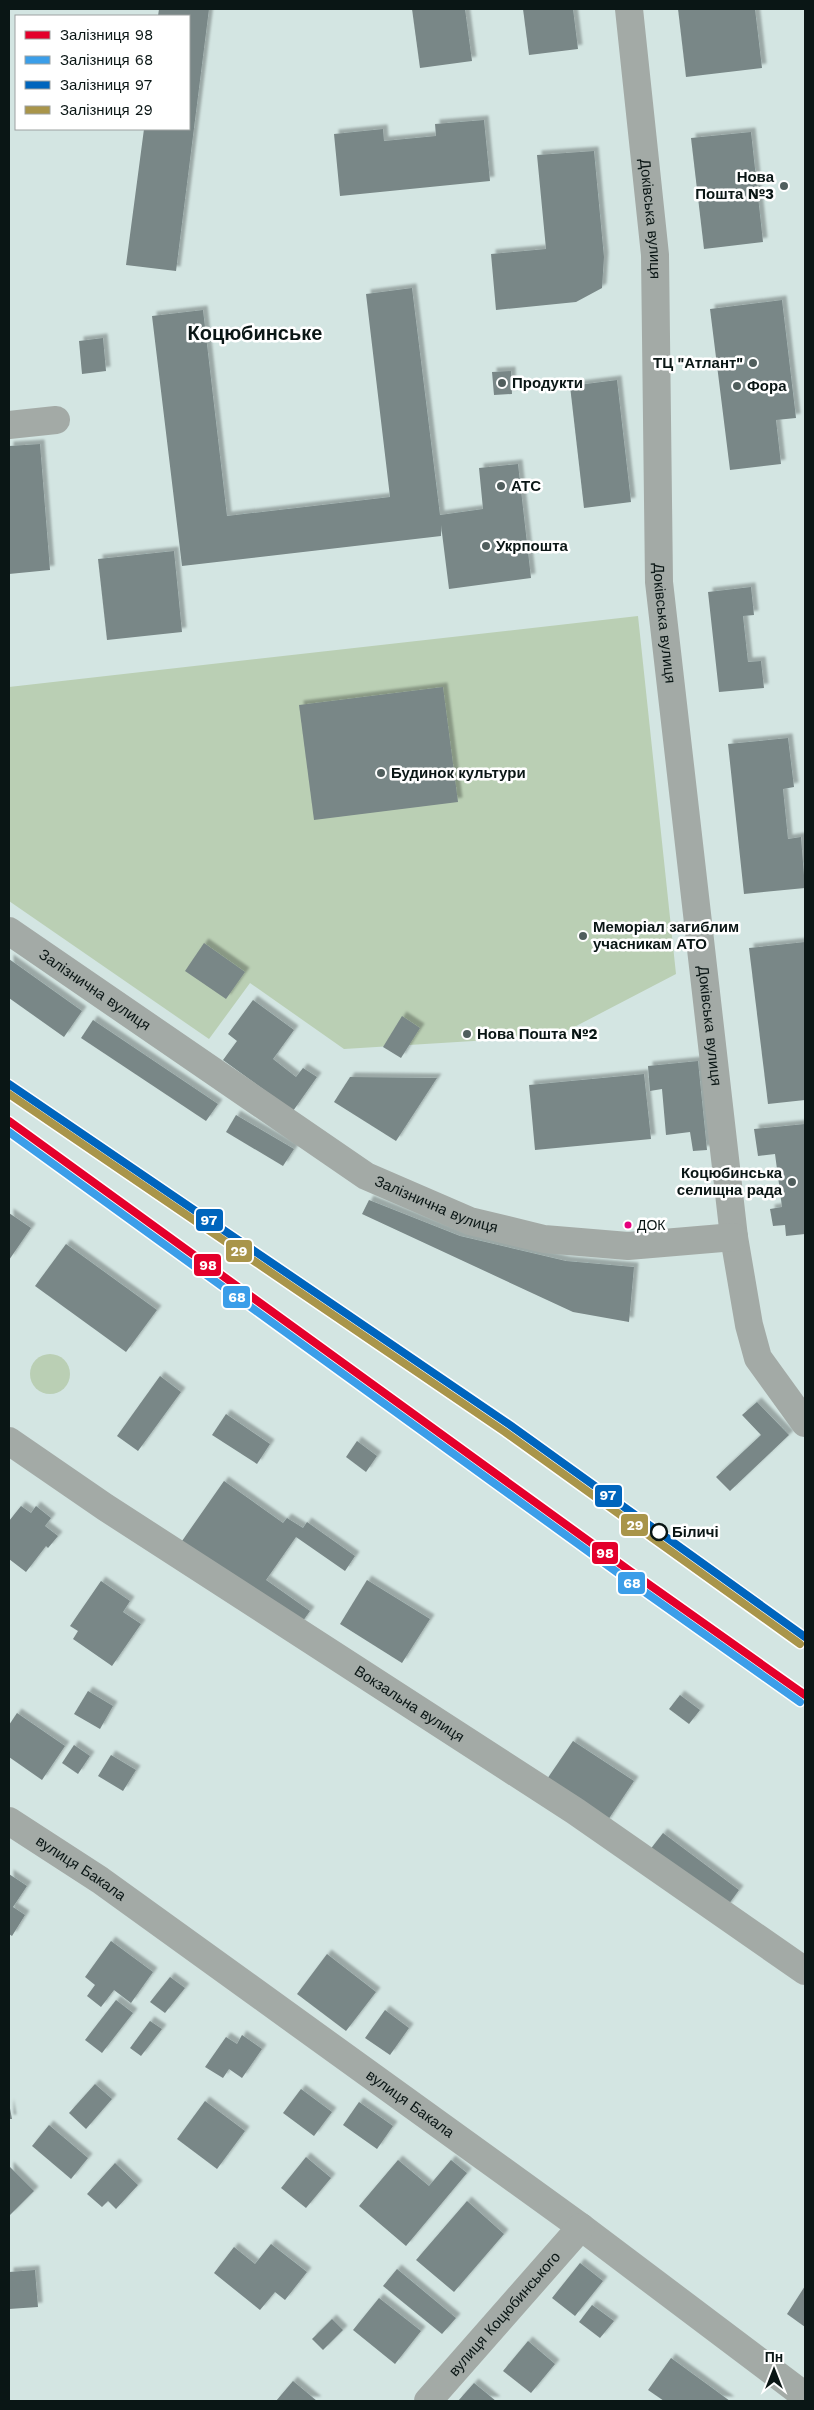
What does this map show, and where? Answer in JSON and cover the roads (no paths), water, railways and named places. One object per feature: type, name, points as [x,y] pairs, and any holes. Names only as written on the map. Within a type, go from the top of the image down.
[{"type":"street","name":"Доківська вулиця","points":[[629,9],[655,255],[659,582],[734,1237]]},
{"type":"street","points":[[9,425],[56,420]]},
{"type":"street","name":"Залізнична вулиця","points":[[9,931],[366,1176],[470,1221],[544,1239],[628,1246],[734,1237]]},
{"type":"street","points":[[734,1237],[749,1325],[758,1358],[805,1423]]},
{"type":"street","name":"Вокзальна вулиця","points":[[9,1441],[114,1512],[575,1811],[805,1971]]},
{"type":"street","name":"вулиця Бакала","points":[[9,1821],[108,1886],[582,2227],[805,2396]]},
{"type":"street","name":"вулиця Коцюбинського","points":[[428,2401],[582,2227]]},
{"type":"rail line","name":"97","points":[[9,1084],[510,1425],[805,1637]]},
{"type":"rail line","name":"29","points":[[9,1094],[505,1432],[800,1644]]},
{"type":"rail line","name":"98","points":[[9,1121],[630,1571],[805,1695]]},
{"type":"rail line","name":"68","points":[[9,1132],[625,1578],[800,1702]]},
{"type":"place","name":"Нова Пошта №3","points":[[784,186]]},
{"type":"place","name":"ТЦ \"Атлант\"","points":[[753,363]]},
{"type":"place","name":"Продукти","points":[[502,383]]},
{"type":"place","name":"Фора","points":[[737,386]]},
{"type":"place","name":"АТС","points":[[501,486]]},
{"type":"place","name":"Укрпошта","points":[[486,546]]},
{"type":"place","name":"Будинок культури","points":[[381,773]]},
{"type":"place","name":"Меморіал загиблим учасникам АТО","points":[[583,936]]},
{"type":"place","name":"Нова Пошта №2","points":[[467,1034]]},
{"type":"place","name":"Коцюбинська селищна рада","points":[[792,1182]]},
{"type":"place","name":"ДОК","points":[[628,1225]]},
{"type":"place","name":"Біличі","points":[[659,1532]]},
{"type":"district","name":"Коцюбинське","points":[[255,333]]}]
